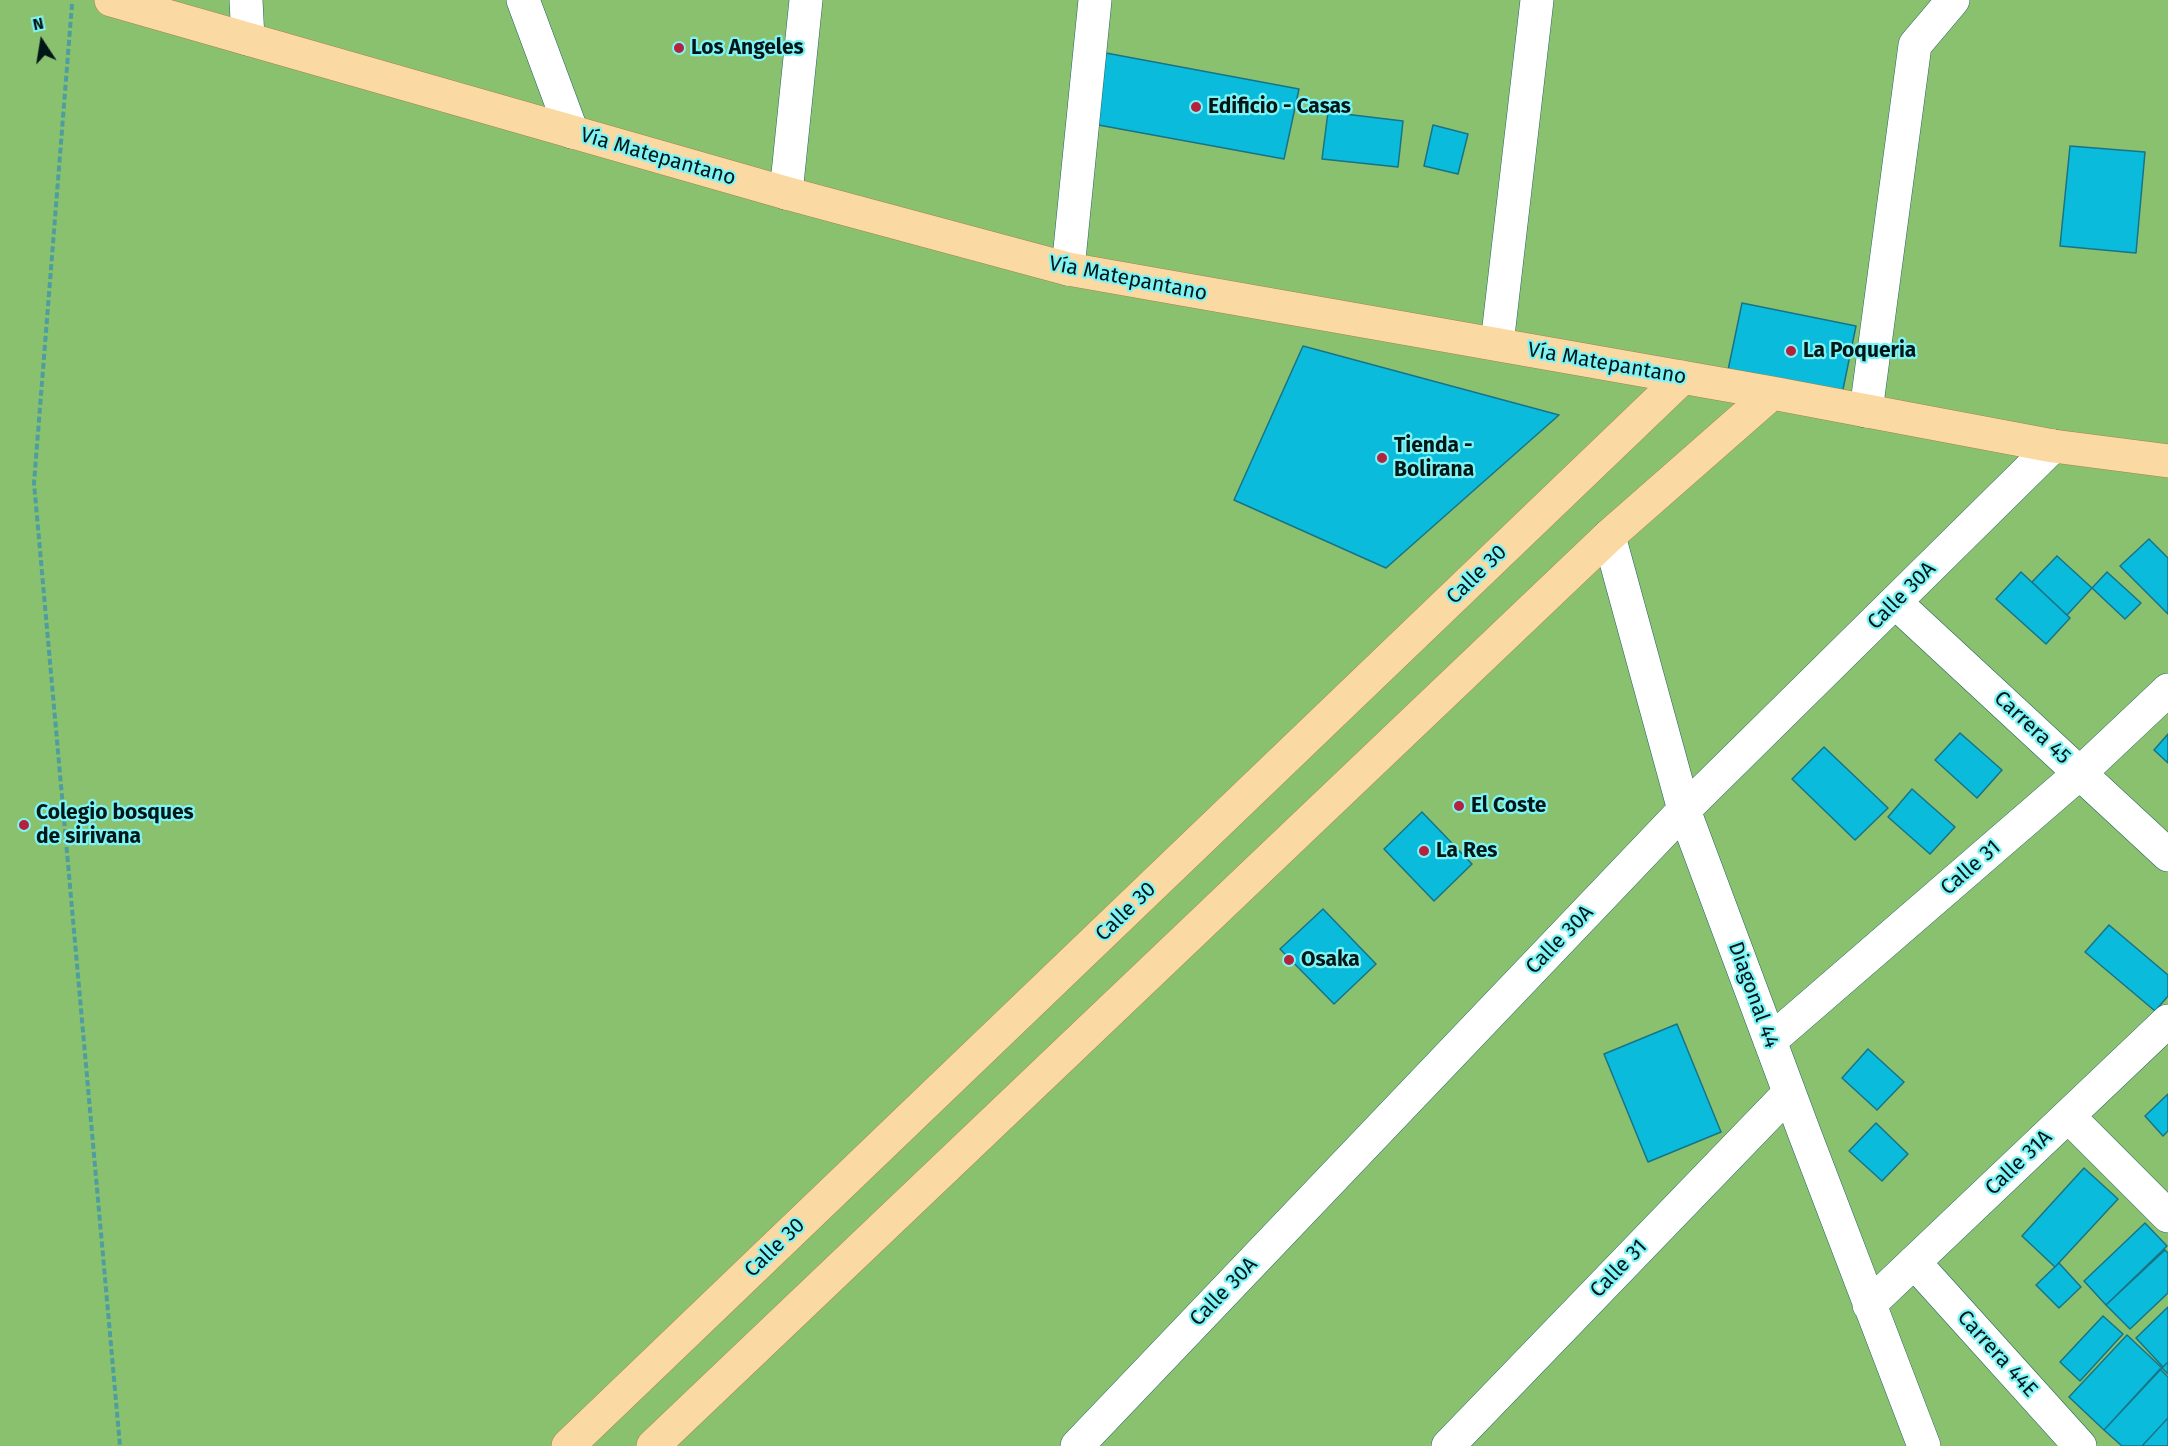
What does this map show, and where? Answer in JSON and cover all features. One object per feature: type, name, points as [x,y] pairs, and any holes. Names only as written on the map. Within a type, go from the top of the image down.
[{"type":"main road","name":"Vía Matepantano","points":[[111,0],[786,193],[1068,269],[1683,377],[2053,446],[2168,460]]},
{"type":"main road","name":"Calle 30","points":[[568,1446],[1683,377]]},
{"type":"main road","points":[[653,1446],[1609,536],[1772,393]]},
{"type":"street","points":[[246,0],[248,39]]},
{"type":"street","points":[[523,0],[572,132]]},
{"type":"street","points":[[786,193],[806,0]]},
{"type":"street","points":[[1068,269],[1095,0]]},
{"type":"street","points":[[1497,344],[1537,0]]},
{"type":"street","points":[[1866,411],[1916,45],[1953,0]]},
{"type":"street","name":"Calle 30A","points":[[1077,1446],[1684,810],[2053,446]]},
{"type":"street","name":"Diagonal 44","points":[[1609,536],[1684,810],[1924,1446]]},
{"type":"street","name":"Carrera 45","points":[[1895,602],[2168,855]]},
{"type":"street","name":"Calle 31","points":[[1770,1041],[2080,773],[2168,690]]},
{"type":"street","name":"Calle 31A","points":[[1869,1305],[2168,1021]]},
{"type":"street","name":"Calle 31","points":[[1448,1446],[1789,1093]]},
{"type":"street","points":[[2068,1116],[2168,1216]]},
{"type":"street","name":"Carrera 44E","points":[[1914,1262],[2080,1446]]},
{"type":"path","points":[[72,0],[34,483],[120,1446]]},
{"type":"green space","points":[[0,0],[2168,0],[2168,1446],[0,1446]]},
{"type":"building","name":"Edificio - Casas","points":[[1106,53],[1299,89],[1284,159],[1093,124]]},
{"type":"building","points":[[1328,112],[1403,121],[1398,167],[1322,159]]},
{"type":"building","points":[[1433,125],[1468,134],[1458,174],[1424,166]]},
{"type":"building","points":[[2070,146],[2145,152],[2136,253],[2060,246]]},
{"type":"building","name":"La Poqueria","points":[[1742,303],[1856,326],[1841,399],[1727,375]]},
{"type":"building","name":"Tienda - Bolirana","points":[[1303,346],[1559,415],[1386,568],[1234,500]]},
{"type":"building","points":[[2149,539],[2168,558],[2168,614],[2120,566]]},
{"type":"building","points":[[2057,556],[2092,588],[2067,615],[2032,582]]},
{"type":"building","points":[[2021,572],[2070,618],[2046,644],[1996,599]]},
{"type":"building","points":[[2107,572],[2141,603],[2125,619],[2092,588]]},
{"type":"building","points":[[1960,733],[2002,770],[1977,798],[1935,760]]},
{"type":"building","points":[[2168,734],[2168,763],[2154,750]]},
{"type":"building","points":[[1824,747],[1888,808],[1855,840],[1792,779]]},
{"type":"building","points":[[1912,789],[1955,827],[1930,854],[1888,817]]},
{"type":"building","points":[[1422,812],[1472,864],[1434,901],[1384,849]]},
{"type":"building","points":[[1323,909],[1376,964],[1334,1004],[1280,949]]},
{"type":"building","points":[[2109,925],[2168,975],[2168,996],[2155,1011],[2085,952]]},
{"type":"building","points":[[1677,1024],[1721,1132],[1648,1162],[1604,1054]]},
{"type":"building","points":[[1868,1049],[1904,1082],[1877,1110],[1842,1078]]},
{"type":"building","points":[[2168,1094],[2168,1131],[2163,1136],[2145,1116]]},
{"type":"building","points":[[1876,1123],[1908,1154],[1882,1181],[1849,1151]]},
{"type":"building","points":[[2084,1168],[2118,1199],[2055,1267],[2022,1236]]},
{"type":"building","points":[[2145,1223],[2167,1246],[2106,1305],[2084,1281]]},
{"type":"building","points":[[2165,1250],[2168,1253],[2168,1293],[2130,1329],[2106,1305]]},
{"type":"building","points":[[2059,1263],[2081,1287],[2059,1308],[2036,1285]]},
{"type":"building","points":[[2168,1307],[2168,1362],[2163,1367],[2136,1338]]},
{"type":"building","points":[[2103,1316],[2123,1334],[2080,1381],[2060,1362]]},
{"type":"building","points":[[2127,1335],[2162,1368],[2104,1430],[2069,1397]]},
{"type":"building","points":[[2168,1362],[2168,1374],[2162,1368]]},
{"type":"building","points":[[2160,1369],[2168,1377],[2168,1418],[2142,1446],[2122,1446],[2104,1430]]},
{"type":"building","points":[[2168,1418],[2168,1446],[2142,1446]]},
{"type":"place","name":"Los Angeles","points":[[679,48]]},
{"type":"place","name":"Edificio - Casas","points":[[1196,107]]},
{"type":"place","name":"La Poqueria","points":[[1791,351]]},
{"type":"place","name":"Tienda - Bolirana","points":[[1382,458]]},
{"type":"place","name":"El Coste","points":[[1459,806]]},
{"type":"place","name":"Colegio bosques de sirivana","points":[[24,825]]},
{"type":"place","name":"La Res","points":[[1424,851]]},
{"type":"place","name":"Osaka","points":[[1289,960]]}]
